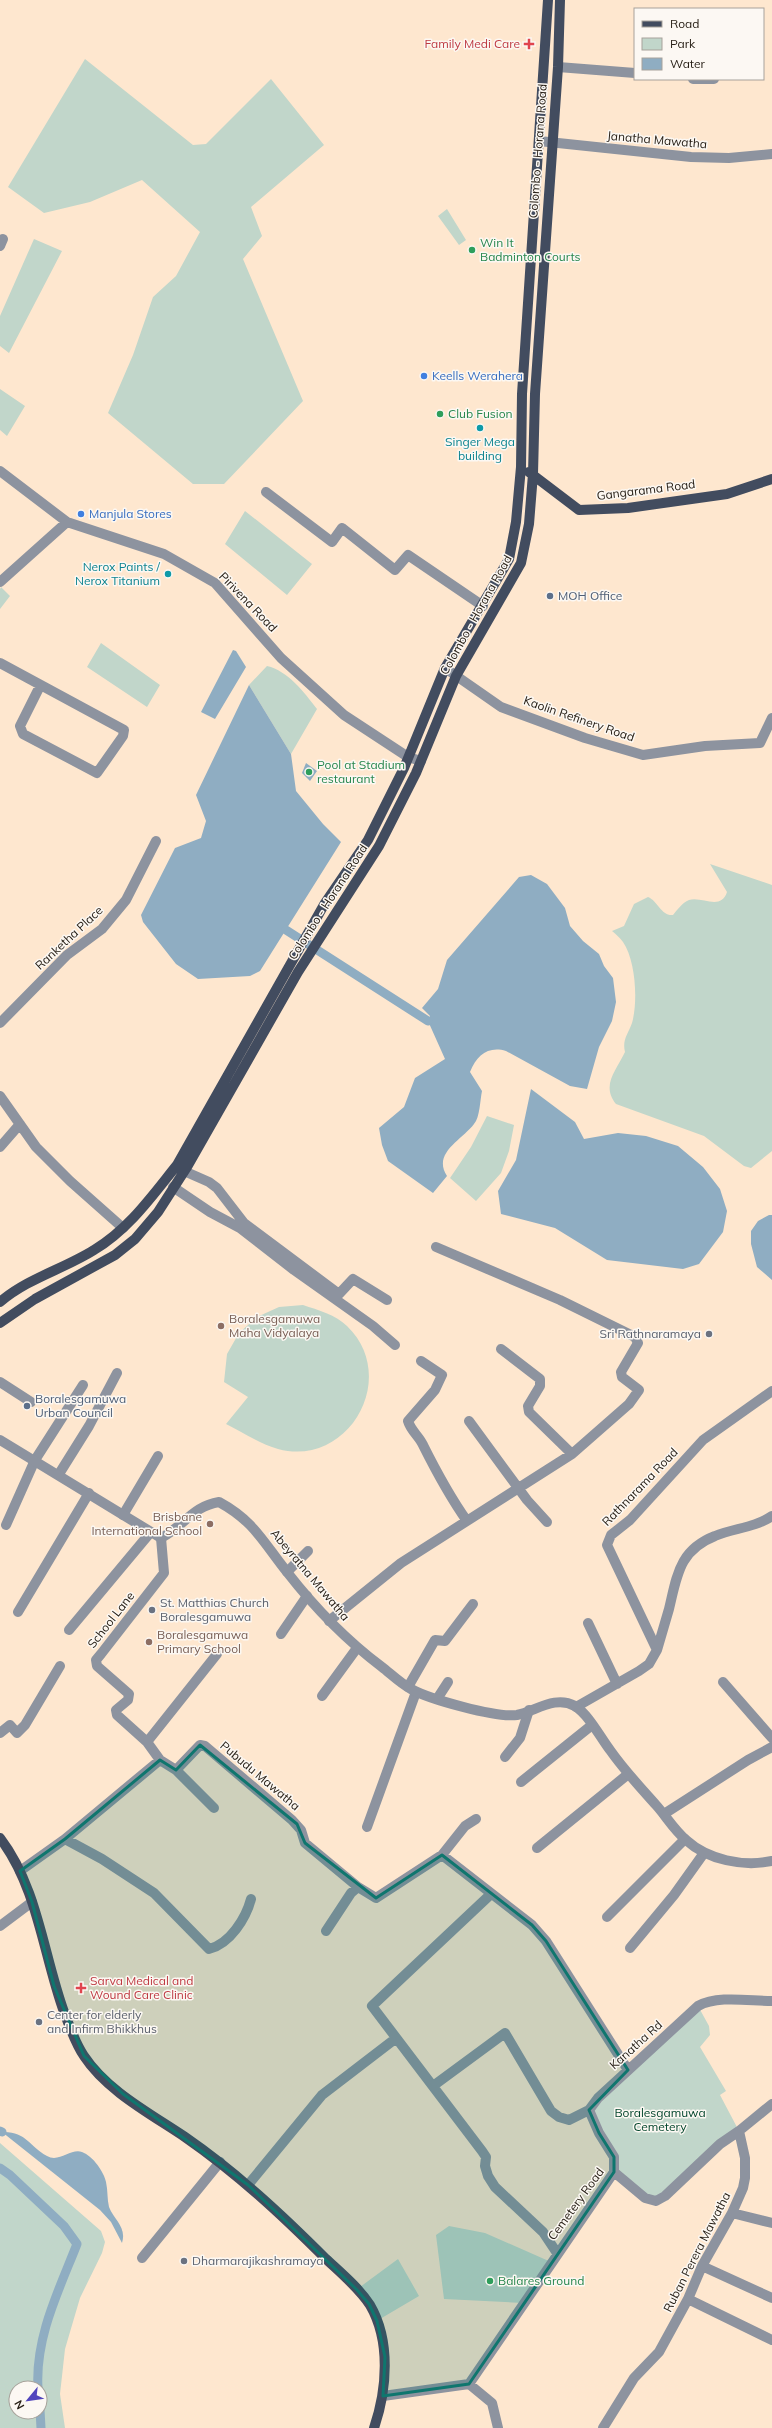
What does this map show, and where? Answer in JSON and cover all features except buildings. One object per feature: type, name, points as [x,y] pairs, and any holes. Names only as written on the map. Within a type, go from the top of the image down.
[{"type":"main road","name":"Colombo - Horana Road","points":[[0,1302],[33,1280],[94,1250],[122,1228],[150,1200],[177,1165],[326,903],[368,840],[408,757],[445,668],[483,606],[509,559],[516,522],[521,468],[520,439],[525,341],[548,0]]},
{"type":"main road","name":"Colombo - Horana Road","points":[[0,1324],[35,1299],[121,1251],[150,1222],[174,1188],[320,936],[379,846],[421,761],[456,676],[521,563],[529,524],[533,474],[533,439],[538,342],[551,142],[558,67],[560,0]]},
{"type":"main road","points":[[525,341],[538,342]]},
{"type":"main road","name":"Gangarama Road","points":[[521,468],[533,474],[579,510],[628,508],[727,494],[772,479]]},
{"type":"main road","points":[[0,1838],[10,1851],[20,1871],[32,1902],[54,1986],[71,2031],[84,2056],[123,2094],[220,2162],[248,2185],[342,2274],[369,2304],[377,2321],[385,2357],[383,2396],[374,2428]]},
{"type":"street","points":[[558,67],[634,73]]},
{"type":"street","points":[[698,80],[709,80]]},
{"type":"street","name":"Janatha Mawatha","points":[[539,141],[691,157],[729,158],[772,154]]},
{"type":"street","name":"Pirivena Road","points":[[0,471],[67,522],[164,554],[215,583],[282,658],[344,715],[408,757],[421,761]]},
{"type":"street","points":[[266,492],[332,542],[342,528],[395,570],[408,555],[483,606]]},
{"type":"street","points":[[0,582],[67,522]]},
{"type":"street","points":[[0,663],[40,686],[124,730],[123,736],[97,773],[23,734],[20,726],[40,686]]},
{"type":"street","name":"Kaolin Refinery Road","points":[[445,668],[501,707],[585,738],[643,755],[705,746],[760,743],[772,718]]},
{"type":"street","name":"Ranketha Place","points":[[0,1023],[68,955],[102,929],[126,900],[156,841]]},
{"type":"street","points":[[0,1096],[36,1147],[70,1181],[122,1228]]},
{"type":"street","points":[[0,1147],[20,1124]]},
{"type":"street","points":[[184,1171],[209,1182],[217,1188],[244,1222],[339,1294],[353,1279],[387,1300]]},
{"type":"street","points":[[174,1188],[210,1212],[240,1228],[294,1270],[373,1326],[395,1345]]},
{"type":"street","points":[[329,1621],[401,1563],[517,1487],[572,1454],[629,1404],[639,1390],[622,1377],[621,1372],[638,1344],[635,1337],[560,1300],[436,1247]]},
{"type":"street","points":[[501,1349],[540,1379],[540,1386],[528,1406],[529,1412],[572,1454]]},
{"type":"street","points":[[421,1360],[442,1376],[435,1390],[408,1421],[423,1443],[438,1477],[467,1521]]},
{"type":"street","points":[[59,1474],[89,1426],[117,1373]]},
{"type":"street","points":[[0,1382],[31,1402]]},
{"type":"street","points":[[6,1525],[35,1460],[83,1385]]},
{"type":"street","name":"Rathnarama Road","points":[[657,1650],[607,1545],[610,1535],[630,1520],[703,1440],[772,1391]]},
{"type":"street","points":[[469,1421],[517,1487],[547,1522]]},
{"type":"street","points":[[0,1440],[59,1474],[161,1538]]},
{"type":"street","points":[[123,1515],[158,1456]]},
{"type":"street","points":[[18,1612],[89,1493]]},
{"type":"street","name":"Abeyratna Mawatha","points":[[161,1538],[175,1531],[200,1507],[219,1502],[235,1511],[251,1524],[287,1572],[329,1621],[357,1648],[412,1690],[437,1699],[489,1712],[517,1714],[557,1702],[576,1707]]},
{"type":"street","points":[[772,1516],[761,1523],[714,1536],[695,1548],[682,1561],[674,1582],[657,1650],[649,1664],[576,1707],[592,1725],[627,1775],[664,1814],[685,1839],[704,1853],[722,1859],[756,1864],[772,1861]]},
{"type":"street","points":[[69,1630],[150,1532]]},
{"type":"street","name":"School Lane","points":[[161,1538],[164,1573],[96,1660],[97,1666],[129,1694],[128,1700],[116,1710],[117,1715],[147,1742],[160,1760],[176,1770],[214,1808]]},
{"type":"street","points":[[287,1572],[308,1551]]},
{"type":"street","points":[[281,1634],[307,1596]]},
{"type":"street","points":[[367,1827],[412,1690],[435,1640],[444,1641],[473,1604]]},
{"type":"street","points":[[588,1623],[617,1684]]},
{"type":"street","points":[[322,1696],[357,1648]]},
{"type":"street","points":[[147,1742],[217,1654]]},
{"type":"street","points":[[0,1733],[10,1726],[17,1733],[25,1725],[60,1666]]},
{"type":"street","points":[[437,1699],[448,1682]]},
{"type":"street","points":[[724,1682],[772,1738]]},
{"type":"street","points":[[505,1757],[520,1738],[529,1710]]},
{"type":"street","points":[[521,1782],[592,1725]]},
{"type":"street","name":"Pubudu Mawatha","points":[[176,1770],[200,1745],[205,1746],[297,1824],[305,1843],[358,1887]]},
{"type":"street","points":[[664,1814],[748,1760],[772,1747]]},
{"type":"street","points":[[20,1871],[66,1839],[160,1760]]},
{"type":"street","points":[[537,1848],[627,1775]]},
{"type":"street","points":[[326,1931],[351,1893],[358,1887],[376,1898],[442,1855],[465,1826],[476,1819]]},
{"type":"street","points":[[66,1839],[102,1859],[154,1893],[209,1949],[219,1947],[238,1926],[248,1912],[252,1899]]},
{"type":"street","points":[[607,1917],[685,1839]]},
{"type":"street","points":[[630,1948],[674,1895],[704,1853]]},
{"type":"street","points":[[442,1855],[532,1925],[546,1941],[628,2070]]},
{"type":"street","points":[[491,1894],[372,2006],[395,2039],[482,2151],[486,2157],[488,2176],[495,2187],[543,2232],[558,2253]]},
{"type":"street","points":[[0,1926],[32,1902]]},
{"type":"street","name":"Kanatha Rd","points":[[589,2110],[608,2088],[698,2006],[706,2002],[772,2001]]},
{"type":"street","points":[[433,2086],[505,2033],[551,2111],[559,2117],[569,2120],[589,2110],[599,2133],[614,2157],[614,2172]]},
{"type":"street","points":[[248,2185],[322,2095],[395,2039]]},
{"type":"street","points":[[740,2131],[772,2104]]},
{"type":"street","name":"Cemetery Road","points":[[469,2384],[614,2172],[645,2198],[656,2201],[665,2196],[720,2144],[740,2131]]},
{"type":"street","name":"Ruban Perera Mawatha","points":[[603,2428],[634,2378],[659,2352],[688,2299],[702,2266],[732,2213],[743,2188],[745,2178],[740,2131]]},
{"type":"street","points":[[142,2258],[220,2162]]},
{"type":"street","points":[[732,2213],[772,2223]]},
{"type":"street","points":[[702,2266],[772,2298]]},
{"type":"street","points":[[688,2299],[772,2340]]},
{"type":"street","points":[[383,2396],[469,2384],[492,2403],[498,2428]]},
{"type":"highlighted area","points":[[200,1745],[297,1824],[305,1843],[376,1898],[442,1855],[532,1925],[546,1941],[628,2070],[589,2110],[599,2133],[614,2157],[614,2172],[469,2384],[383,2396],[385,2357],[377,2321],[369,2304],[357,2290],[248,2185],[123,2094],[84,2056],[54,1986],[32,1902],[20,1871],[65,1839],[160,1760],[176,1770]]},
{"type":"green space","points":[[85,59],[193,145],[206,144],[271,79],[324,145],[251,207],[262,236],[243,259],[303,401],[224,484],[193,484],[108,413],[133,355],[153,297],[176,276],[200,232],[142,180],[90,202],[44,213],[8,187]]},
{"type":"green space","points":[[447,209],[466,240],[459,245],[438,216]]},
{"type":"green space","points":[[34,239],[62,251],[9,353],[0,346],[0,316]]},
{"type":"green space","points":[[0,389],[25,406],[7,436],[0,430]]},
{"type":"green space","points":[[245,511],[312,564],[287,595],[225,544]]},
{"type":"green space","points":[[1,587],[10,596],[0,609],[0,589]]},
{"type":"green space","points":[[101,643],[160,685],[147,707],[87,667]]},
{"type":"green space","points":[[267,666],[282,672],[289,677],[317,709],[291,754],[249,685]]},
{"type":"green space","points":[[710,864],[772,885],[772,1151],[751,1168],[744,1166],[704,1136],[616,1104],[610,1091],[610,1084],[614,1072],[625,1052],[624,1044],[632,1023],[635,1004],[635,982],[631,960],[622,941],[612,931],[624,926],[634,904],[648,897],[662,911],[669,915],[673,915],[682,904],[689,900],[694,899],[711,902],[720,901],[724,898],[727,892]]},
{"type":"green space","points":[[487,1116],[514,1125],[509,1151],[501,1173],[476,1201],[450,1178],[471,1147]]},
{"type":"green space","points":[[303,1305],[332,1316],[347,1326],[362,1347],[369,1369],[367,1392],[359,1414],[345,1432],[326,1445],[304,1451],[278,1449],[258,1441],[226,1424],[248,1397],[224,1382],[227,1354],[239,1333],[257,1317],[279,1307]]},
{"type":"green space","name":"Boralesgamuwa Cemetery","points":[[698,2006],[709,2026],[710,2035],[700,2047],[726,2091],[720,2095],[739,2131],[656,2201],[614,2172],[615,2164],[599,2133],[592,2104]]},
{"type":"green space","points":[[0,2143],[101,2231],[105,2242],[102,2253],[80,2298],[65,2349],[60,2394],[65,2428],[0,2428]]},
{"type":"green space","name":"Balares Ground","points":[[449,2226],[485,2233],[551,2262],[523,2303],[444,2299],[436,2235]]},
{"type":"green space","points":[[398,2259],[419,2296],[380,2319],[360,2287]]},
{"type":"water","points":[[233,650],[236,651],[246,667],[215,719],[201,712]]},
{"type":"water","points":[[249,685],[291,754],[296,791],[323,824],[341,842],[260,971],[250,976],[198,979],[176,964],[143,922],[141,915],[175,848],[201,838],[206,821],[196,795]]},
{"type":"water","name":"Pool at Stadium restaurant","points":[[306,763],[317,771],[310,781],[302,773]]},
{"type":"water","points":[[531,875],[547,884],[565,908],[570,926],[583,941],[599,954],[604,966],[613,978],[616,1002],[612,1021],[599,1047],[587,1089],[570,1086],[506,1051],[494,1050],[484,1053],[476,1061],[470,1072],[482,1091],[478,1117],[469,1130],[450,1147],[443,1160],[443,1168],[447,1176],[433,1193],[388,1161],[382,1145],[379,1128],[404,1107],[415,1078],[445,1059],[428,1021],[430,1016],[422,1008],[438,989],[447,960],[519,877]]},
{"type":"water","points":[[531,1089],[575,1122],[584,1139],[618,1133],[646,1136],[678,1146],[703,1167],[720,1189],[727,1211],[723,1232],[699,1264],[683,1269],[607,1260],[555,1228],[501,1214],[498,1191],[516,1160]]},
{"type":"water","points":[[772,1215],[772,1280],[757,1267],[751,1244],[751,1231],[758,1221]]},
{"type":"water","points":[[2,2132],[17,2134],[51,2158],[60,2157],[78,2151],[90,2157],[105,2178],[109,2207],[123,2232],[122,2243],[111,2222],[100,2210]]},
{"type":"waterway","points":[[286,930],[428,1021]]},
{"type":"waterway","points":[[0,2168],[10,2175],[64,2226],[77,2244],[56,2296],[44,2332],[40,2350],[38,2380]]},
{"type":"waterway","points":[[41,2420],[41,2428]]},
{"type":"place","name":"Family Medi Care","points":[[529,44]]},
{"type":"place","name":"Win It Badminton Courts","points":[[472,250]]},
{"type":"place","name":"Keells Werahera","points":[[424,376]]},
{"type":"place","name":"Club Fusion","points":[[440,414]]},
{"type":"place","name":"Singer Mega building","points":[[480,428]]},
{"type":"place","name":"Manjula Stores","points":[[81,514]]},
{"type":"place","name":"Nerox Paints / Nerox Titanium","points":[[168,574]]},
{"type":"place","name":"MOH Office","points":[[550,596]]},
{"type":"place","name":"Pool at Stadium restaurant","points":[[309,772]]},
{"type":"place","name":"Boralesgamuwa Maha Vidyalaya","points":[[221,1326]]},
{"type":"place","name":"Sri Rathnaramaya","points":[[709,1334]]},
{"type":"place","name":"Boralesgamuwa Urban Council","points":[[27,1406]]},
{"type":"place","name":"Brisbane International School","points":[[210,1524]]},
{"type":"place","name":"St. Matthias Church Boralesgamuwa","points":[[152,1610]]},
{"type":"place","name":"Boralesgamuwa Primary School","points":[[149,1642]]},
{"type":"place","name":"Sarva Medical and Wound Care Clinic","points":[[81,1988]]},
{"type":"place","name":"Center for elderly and Infirm Bhikkhus","points":[[39,2022]]},
{"type":"place","name":"Dharmarajikashramaya","points":[[184,2261]]},
{"type":"place","name":"Balares Ground","points":[[490,2281]]}]
